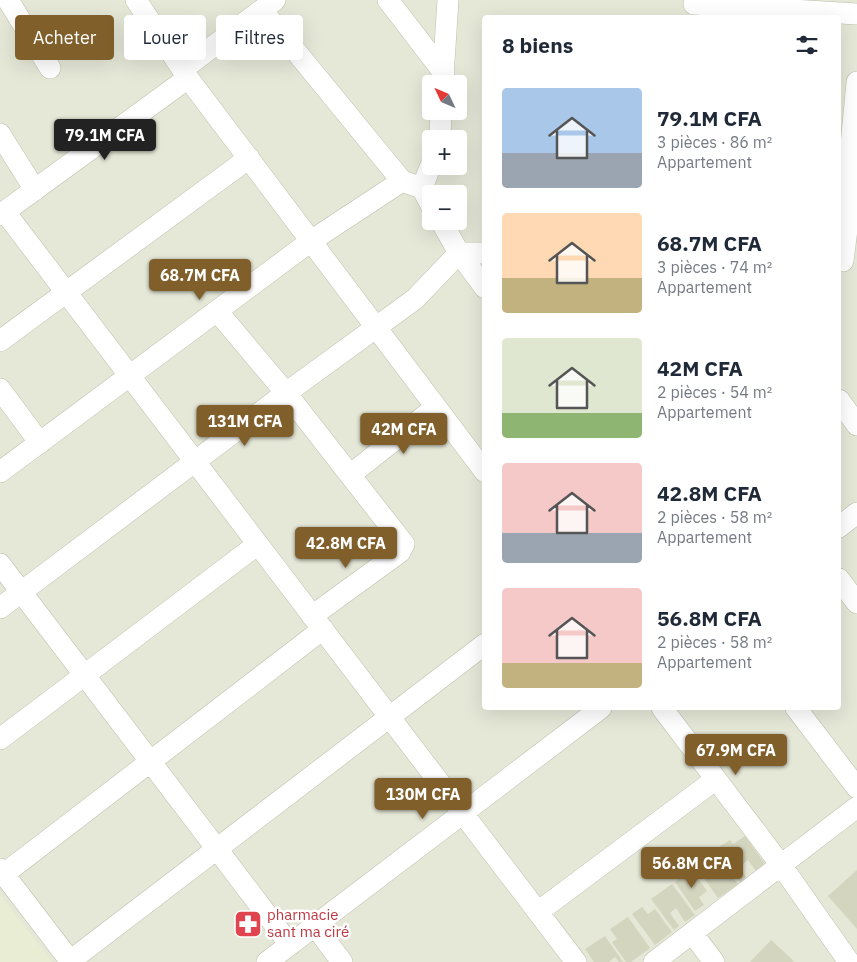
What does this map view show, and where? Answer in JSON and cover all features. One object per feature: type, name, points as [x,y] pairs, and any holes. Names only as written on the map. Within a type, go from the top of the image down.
[{"type":"street","points":[[8,0],[50,68]]},
{"type":"street","points":[[136,0],[185,74],[482,468]]},
{"type":"street","points":[[388,0],[441,75]]},
{"type":"street","points":[[443,75],[448,0]]},
{"type":"street","points":[[418,191],[270,3],[185,74],[2,214],[66,292],[576,962]]},
{"type":"street","points":[[694,4],[857,14]]},
{"type":"street","points":[[846,261],[850,205],[844,156],[857,82]]},
{"type":"street","points":[[0,134],[35,190]]},
{"type":"street","points":[[0,340],[249,158]]},
{"type":"street","points":[[0,472],[311,241],[418,191],[426,175]]},
{"type":"street","points":[[446,230],[459,252],[482,284]]},
{"type":"street","points":[[0,608],[286,393],[415,299],[459,252],[482,253]]},
{"type":"street","points":[[217,311],[286,393],[404,544],[400,552],[150,761],[2,871],[71,961],[482,646]]},
{"type":"street","points":[[0,389],[40,443]]},
{"type":"street","points":[[841,403],[857,425]]},
{"type":"street","points":[[350,475],[436,407]]},
{"type":"street","points":[[841,525],[857,513]]},
{"type":"street","points":[[0,739],[258,544]]},
{"type":"street","points":[[0,564],[290,944]]},
{"type":"street","points":[[841,582],[857,603]]},
{"type":"street","points":[[267,962],[598,710]]},
{"type":"street","points":[[664,710],[850,954]]},
{"type":"street","points":[[798,710],[857,788]]},
{"type":"street","points":[[538,912],[716,779]]},
{"type":"street","points":[[654,962],[857,807]]},
{"type":"street","points":[[315,926],[342,962]]},
{"type":"street","points":[[692,933],[714,962]]},
{"type":"shaded area","points":[[0,0],[857,0],[857,962],[0,962]]},
{"type":"shaded area","points":[[0,894],[52,962],[0,962]]},
{"type":"building","points":[[745,836],[765,864],[756,871],[748,860],[739,867],[747,878],[740,882],[716,849],[730,840],[733,844]]},
{"type":"building","points":[[715,853],[723,863],[718,867],[724,876],[729,872],[738,884],[718,898],[696,867]]},
{"type":"building","points":[[692,870],[707,891],[699,897],[704,905],[695,911],[675,882]]},
{"type":"building","points":[[857,870],[857,929],[828,896]]},
{"type":"building","points":[[672,884],[695,915],[685,922],[676,908],[670,913],[679,926],[674,930],[651,899]]},
{"type":"building","points":[[642,907],[648,914],[655,909],[672,932],[655,945],[632,914]]},
{"type":"building","points":[[628,917],[650,948],[631,962],[626,962],[612,942],[617,939],[610,929]]},
{"type":"building","points":[[605,936],[623,962],[619,962],[615,957],[609,962],[594,962],[585,949]]},
{"type":"building","points":[[771,940],[794,961],[750,962]]},
{"type":"place","name":"pharmacie sant ma ciré","points":[[248,924]]}]
